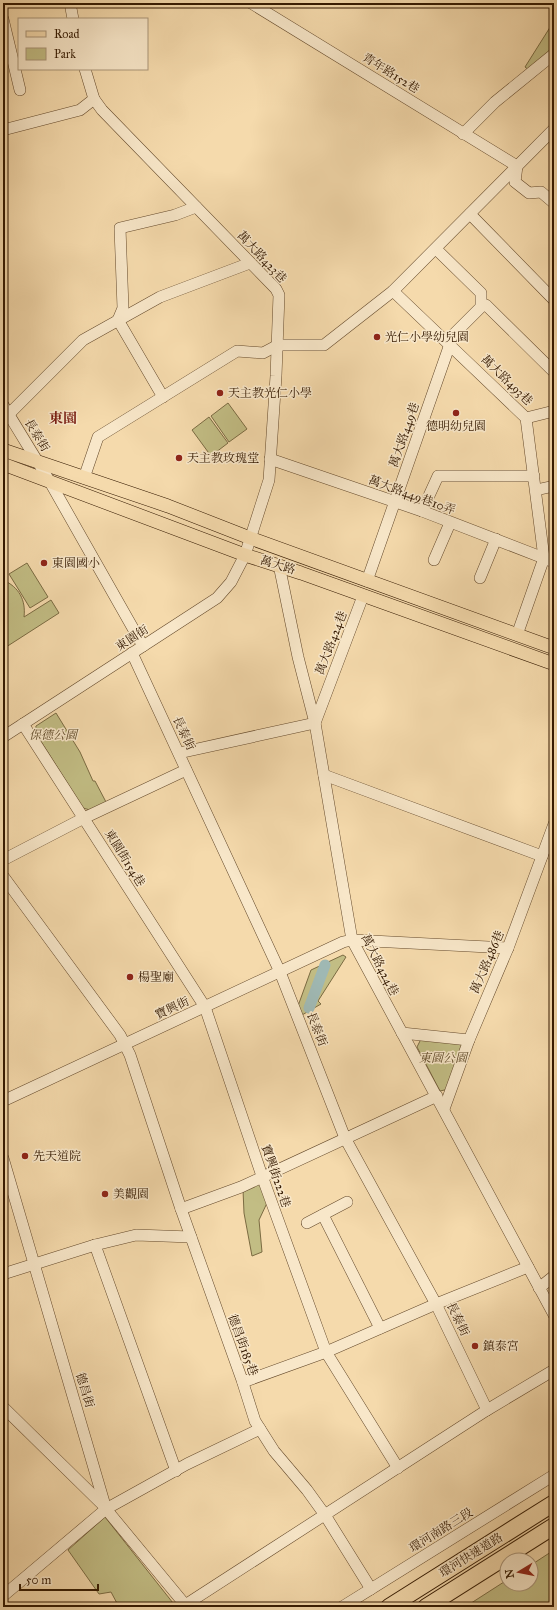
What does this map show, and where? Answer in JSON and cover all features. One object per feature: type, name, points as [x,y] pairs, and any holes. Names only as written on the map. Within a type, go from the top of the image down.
[{"type":"highway","name":"環河快速道路","points":[[389,1607],[554,1503]]},
{"type":"highway","name":"環河快速道路","points":[[426,1607],[554,1526]]},
{"type":"main road","name":"萬大路","points":[[3,450],[168,506],[250,538],[554,648]]},
{"type":"main road","name":"萬大路","points":[[3,464],[164,523],[245,555],[279,565],[554,664]]},
{"type":"street","points":[[70,3],[73,18]]},
{"type":"street","name":"青年路152巷","points":[[251,3],[517,166]]},
{"type":"street","points":[[3,19],[20,90]]},
{"type":"street","points":[[463,134],[496,102],[554,54]]},
{"type":"street","name":"萬大路423巷","points":[[85,70],[94,99],[276,289],[279,295],[278,345],[270,459],[266,491],[250,538]]},
{"type":"street","points":[[3,130],[80,110],[94,99]]},
{"type":"street","points":[[84,478],[98,437],[237,351],[263,353],[278,345],[324,345],[393,291],[517,166],[551,137]]},
{"type":"street","points":[[517,166],[515,182],[529,193],[541,192],[554,203]]},
{"type":"street","points":[[118,320],[123,308],[120,228],[175,215],[196,207]]},
{"type":"street","points":[[470,214],[554,300]]},
{"type":"street","points":[[436,249],[481,293],[481,307],[449,342]]},
{"type":"street","points":[[6,409],[83,340],[160,297],[250,263]]},
{"type":"street","name":"萬大路493巷","points":[[393,291],[449,342],[526,418],[536,490],[549,560],[517,635]]},
{"type":"street","points":[[486,305],[554,372]]},
{"type":"street","points":[[118,320],[163,397]]},
{"type":"street","name":"萬大路449巷","points":[[367,581],[449,342]]},
{"type":"street","name":"長泰街","points":[[6,409],[50,482],[143,646]]},
{"type":"street","points":[[526,418],[554,411]]},
{"type":"street","name":"萬大路449巷10弄","points":[[270,459],[422,511],[549,560]]},
{"type":"street","points":[[422,511],[438,476],[534,476]]},
{"type":"street","points":[[536,490],[554,486]]},
{"type":"street","points":[[434,560],[450,523]]},
{"type":"street","name":"東園街","points":[[3,737],[217,598],[231,582],[245,555],[250,538]]},
{"type":"street","points":[[480,578],[496,539]]},
{"type":"street","points":[[179,753],[315,723],[298,657],[279,565]]},
{"type":"street","name":"萬大路424巷","points":[[363,596],[315,723],[352,940],[554,1315]]},
{"type":"street","name":"長泰街","points":[[132,653],[280,972],[345,1138],[436,1304],[487,1410]]},
{"type":"street","name":"東園街154巷","points":[[23,724],[204,1008]]},
{"type":"street","points":[[3,860],[84,818],[186,770]]},
{"type":"street","points":[[324,776],[542,856]]},
{"type":"street","name":"萬大路486巷","points":[[444,1109],[469,1040],[508,948],[554,824]]},
{"type":"street","name":"德昌街185巷","points":[[3,876],[120,1035],[125,1045],[180,1209],[243,1382],[255,1421],[274,1451],[325,1515],[371,1589]]},
{"type":"street","points":[[352,940],[508,948]]},
{"type":"street","name":"寶興街","points":[[3,1101],[343,942],[352,940]]},
{"type":"street","name":"寶興街222巷","points":[[204,1008],[262,1176],[326,1352],[398,1468]]},
{"type":"street","points":[[402,1033],[469,1040]]},
{"type":"street","points":[[180,1209],[241,1187],[437,1096]]},
{"type":"street","name":"德昌街","points":[[3,1158],[106,1509],[184,1606]]},
{"type":"street","points":[[307,1223],[347,1202]]},
{"type":"street","points":[[323,1215],[380,1328]]},
{"type":"street","points":[[3,1274],[96,1245],[136,1235],[190,1237]]},
{"type":"street","points":[[96,1245],[176,1471]]},
{"type":"street","points":[[243,1382],[326,1352],[436,1304],[528,1267]]},
{"type":"street","points":[[539,1288],[554,1276]]},
{"type":"street","points":[[184,1606],[487,1410],[554,1370]]},
{"type":"street","points":[[3,1407],[106,1509]]},
{"type":"street","points":[[3,1596],[106,1509],[176,1471],[260,1429]]},
{"type":"street","name":"環河南路三段","points":[[342,1607],[554,1475]]},
{"type":"green space","points":[[554,21],[554,48],[529,70],[525,67]]},
{"type":"green space","points":[[228,403],[247,429],[229,442],[211,416]]},
{"type":"green space","points":[[209,417],[228,443],[211,456],[192,430]]},
{"type":"green space","points":[[27,563],[48,597],[30,608],[9,574]]},
{"type":"green space","points":[[3,580],[13,586],[20,595],[24,605],[24,617],[51,600],[59,613],[3,649]]},
{"type":"green space","name":"保德公園","points":[[56,713],[80,752],[93,781],[95,781],[106,802],[90,810],[83,808],[35,732],[36,726]]},
{"type":"green space","points":[[343,955],[346,957],[318,1001],[321,1004],[302,1015],[298,1006],[311,970]]},
{"type":"green space","name":"東園公園","points":[[421,1039],[460,1041],[465,1048],[449,1089],[440,1091],[417,1047]]},
{"type":"green space","points":[[260,1183],[267,1203],[259,1220],[262,1252],[252,1256],[244,1213],[243,1190]]},
{"type":"green space","points":[[105,1517],[173,1603],[165,1607],[119,1607],[111,1592],[99,1594],[68,1550]]},
{"type":"green space","points":[[554,1550],[554,1607],[465,1607],[499,1585],[499,1592],[539,1592],[539,1560]]},
{"type":"waterway","points":[[309,1008],[325,965]]},
{"type":"place","name":"光仁小學幼兒園","points":[[377,337]]},
{"type":"place","name":"天主教光仁小學","points":[[220,393]]},
{"type":"place","name":"德明幼兒園","points":[[456,413]]},
{"type":"place","name":"天主教玫瑰堂","points":[[179,458]]},
{"type":"place","name":"東園國小","points":[[44,563]]},
{"type":"place","name":"楊聖廟","points":[[130,977]]},
{"type":"place","name":"先天道院","points":[[25,1156]]},
{"type":"place","name":"美觀園","points":[[105,1194]]},
{"type":"place","name":"鎮泰宮","points":[[475,1346]]},
{"type":"district","name":"東園","points":[[63,418]]}]
